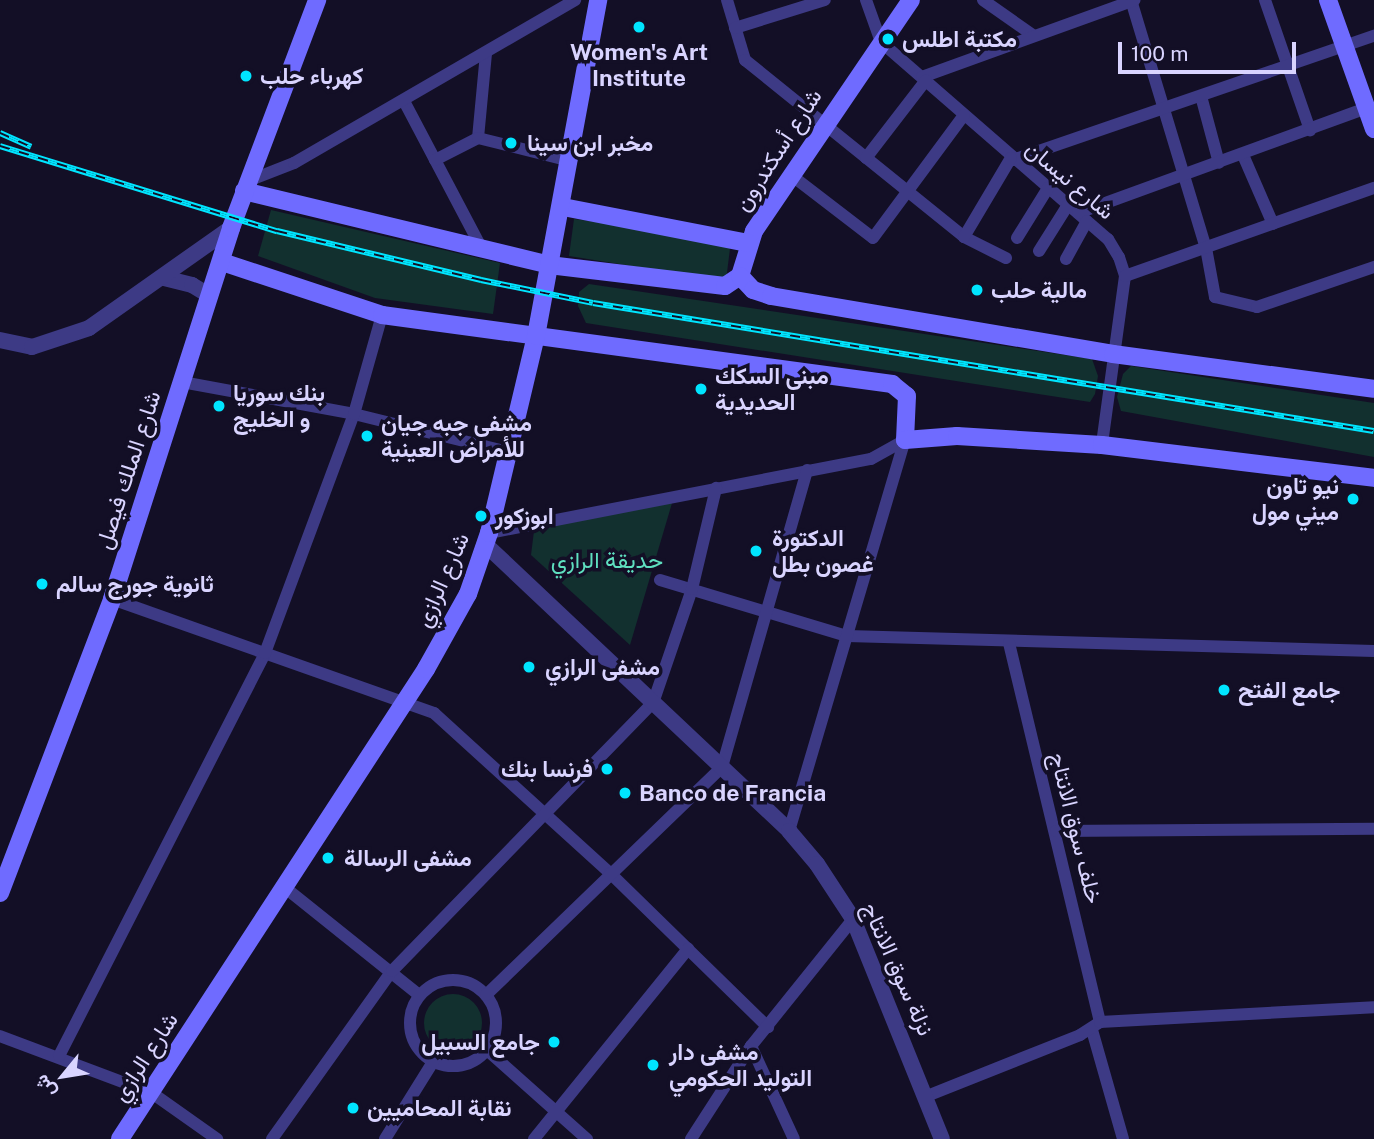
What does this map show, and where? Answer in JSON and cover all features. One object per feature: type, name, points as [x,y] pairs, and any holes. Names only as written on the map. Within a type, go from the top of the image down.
[{"type":"main road","name":"شارع الملك فيصل","points":[[2,883],[112,598],[231,228],[317,0]]},
{"type":"main road","name":"شارع الرازي","points":[[120,1139],[455,624],[488,539],[536,336],[563,207],[598,0]]},
{"type":"main road","name":"شارع أسكندرون","points":[[563,207],[749,243],[824,123],[911,0]]},
{"type":"main road","points":[[1328,0],[1374,129]]},
{"type":"main road","points":[[246,186],[482,250],[550,265],[713,288],[740,276]]},
{"type":"main road","points":[[740,276],[749,243]]},
{"type":"main road","points":[[222,262],[382,314],[892,384],[907,396],[905,440],[957,436],[1102,445],[1374,478]]},
{"type":"main road","points":[[740,276],[753,290],[771,296],[1113,354],[1374,389]]},
{"type":"street","points":[[246,186],[294,163],[404,101],[575,0]]},
{"type":"street","points":[[727,0],[745,61],[824,123],[904,192],[964,237],[1006,258]]},
{"type":"street","points":[[735,28],[825,0]]},
{"type":"street","name":"شارع نيسان","points":[[866,0],[881,42],[1012,159],[1108,239],[1125,276]]},
{"type":"street","points":[[983,0],[1034,36]]},
{"type":"street","points":[[866,159],[924,79],[1132,0],[1161,109],[1185,176],[1206,248],[1215,297],[1250,308],[1374,267]]},
{"type":"street","points":[[1265,0],[1310,130]]},
{"type":"street","points":[[964,237],[1012,159],[1374,36]]},
{"type":"street","points":[[478,138],[486,53]]},
{"type":"street","points":[[1201,96],[1219,163]]},
{"type":"street","points":[[404,101],[482,250]]},
{"type":"street","points":[[1039,251],[1078,213],[1366,108]]},
{"type":"street","points":[[791,175],[873,238],[904,192],[964,115]]},
{"type":"street","points":[[435,160],[478,138],[571,161]]},
{"type":"street","points":[[1243,155],[1273,224]]},
{"type":"street","points":[[1017,238],[1048,188]]},
{"type":"street","points":[[1102,445],[1125,276],[1374,188]]},
{"type":"street","points":[[1066,259],[1078,213]]},
{"type":"street","points":[[0,340],[32,347],[89,328],[164,278],[231,228]]},
{"type":"street","points":[[164,278],[192,285],[210,296]]},
{"type":"street","points":[[59,1056],[265,653],[354,414],[382,314]]},
{"type":"street","points":[[182,382],[354,414],[509,452]]},
{"type":"street","points":[[488,539],[716,488],[871,459],[905,440]]},
{"type":"street","points":[[789,831],[905,440]]},
{"type":"street","points":[[486,995],[722,767],[807,470]]},
{"type":"street","points":[[272,1139],[393,971],[653,703],[692,589],[716,488]]},
{"type":"street","name":"نزلة سوق الانتاج","points":[[488,539],[653,703],[789,831],[824,873],[853,919],[928,1096],[942,1139]]},
{"type":"street","points":[[660,580],[847,636],[1009,643],[1374,651]]},
{"type":"street","points":[[112,598],[265,653],[406,699],[434,713],[610,873],[768,1027]]},
{"type":"street","name":"خلف سوق الانتاج","points":[[1009,643],[1056,831],[1096,1026],[1123,1139]]},
{"type":"street","points":[[1056,831],[1374,830]]},
{"type":"street","points":[[283,886],[393,971],[419,995]]},
{"type":"street","points":[[691,1139],[751,1046],[853,919]]},
{"type":"street","points":[[534,1139],[688,949]]},
{"type":"street","points":[[446,979],[475,985],[486,995],[497,1020],[487,1050],[460,1066],[433,1062],[411,1036],[412,1008],[419,995],[446,979]]},
{"type":"street","points":[[928,1096],[1096,1026],[1374,1007]]},
{"type":"street","points":[[0,1035],[152,1093],[217,1139]]},
{"type":"street","points":[[751,1046],[794,1139]]},
{"type":"street","points":[[487,1050],[587,1139]]},
{"type":"street","points":[[386,1139],[433,1062]]},
{"type":"green space","points":[[271,210],[500,263],[493,314],[375,298],[258,256]]},
{"type":"green space","points":[[574,219],[731,240],[726,281],[569,256]]},
{"type":"green space","points":[[589,284],[1092,359],[1098,376],[1095,394],[1090,402],[586,323],[578,306],[579,292]]},
{"type":"green space","points":[[1131,366],[1374,403],[1374,457],[1121,411],[1117,397],[1123,374]]},
{"type":"green space","name":"حديقة الرازي","points":[[675,493],[630,645],[531,555],[534,531]]},
{"type":"green space","points":[[447,994],[459,994],[469,998],[478,1007],[482,1029],[474,1044],[459,1052],[447,1052],[437,1048],[428,1039],[424,1029],[424,1017],[428,1007],[437,998]]},
{"type":"railway","points":[[0,133],[31,147]]},
{"type":"railway","points":[[0,146],[277,231],[481,280],[593,303],[1374,431]]},
{"type":"place","name":"Women's Art Institute","points":[[639,27]]},
{"type":"place","name":"مكتبة اطلس","points":[[888,39]]},
{"type":"place","name":"كهرباء حلب","points":[[246,76]]},
{"type":"place","name":"مخبر ابن سينا","points":[[511,143]]},
{"type":"place","name":"مالية حلب","points":[[977,290]]},
{"type":"place","name":"مبنى السكك الحديدية","points":[[701,389]]},
{"type":"place","name":"بنك سوريا و الخليج","points":[[219,406]]},
{"type":"place","name":"مشفى جبه جيان للأمراض العينية","points":[[367,436]]},
{"type":"place","name":"نيو تاون ميني مول","points":[[1353,499]]},
{"type":"place","name":"ابوزكور","points":[[481,516]]},
{"type":"place","name":"الدكتورة غصون بطل","points":[[756,551]]},
{"type":"place","name":"ثانوية جورج سالم","points":[[42,584]]},
{"type":"place","name":"مشفى الرازي","points":[[529,667]]},
{"type":"place","name":"جامع الفتح","points":[[1224,690]]},
{"type":"place","name":"فرنسا بنك","points":[[607,769]]},
{"type":"place","name":"Banco de Francia","points":[[625,793]]},
{"type":"place","name":"مشفى الرسالة","points":[[328,858]]},
{"type":"place","name":"جامع السبيل","points":[[554,1042]]},
{"type":"place","name":"مشفى دار التوليد الحكومي","points":[[653,1065]]},
{"type":"place","name":"نقابة المحاميين","points":[[353,1108]]}]
